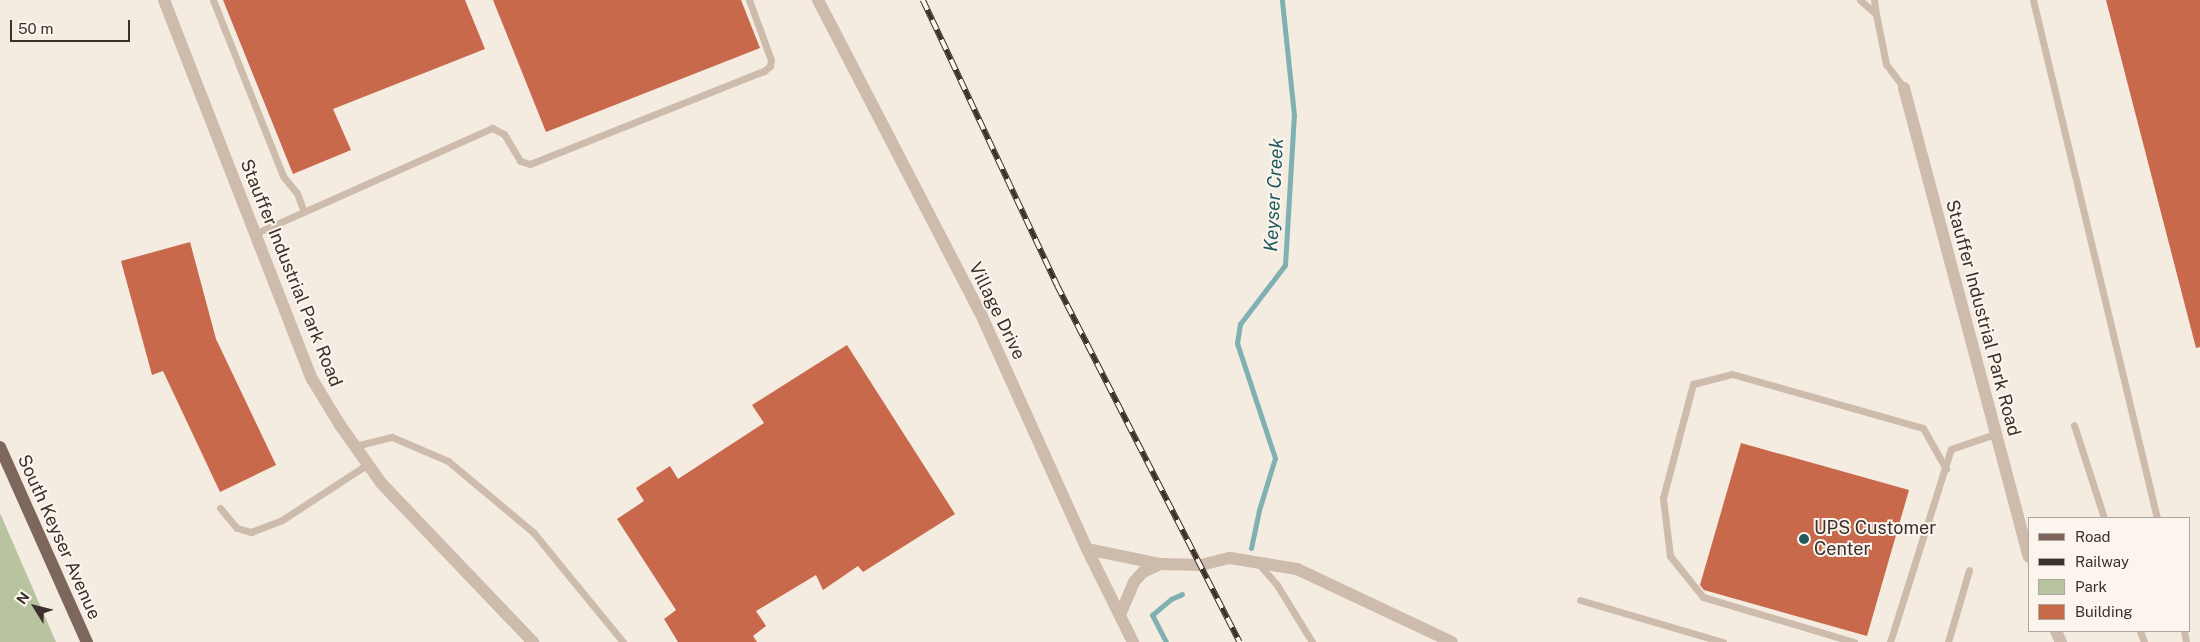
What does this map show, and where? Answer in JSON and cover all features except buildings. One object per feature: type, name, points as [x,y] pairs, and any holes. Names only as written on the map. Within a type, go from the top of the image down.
[{"type":"main road","name":"South Keyser Avenue","points":[[0,447],[87,642]]},
{"type":"street","name":"Stauffer Industrial Park Road","points":[[164,0],[312,380],[382,484],[528,640]]},
{"type":"street","name":"Village Drive","points":[[818,0],[980,312],[1087,549],[1133,642]]},
{"type":"street","name":"Stauffer Industrial Park Road","points":[[1904,88],[2028,553]]},
{"type":"street","points":[[1087,549],[1160,564],[1201,565],[1230,558],[1297,569],[1452,642]]},
{"type":"street","points":[[1120,615],[1134,582],[1143,572],[1160,564]]},
{"type":"lane","points":[[213,0],[283,176],[297,192],[304,212]]},
{"type":"lane","points":[[254,234],[492,128],[504,134],[520,161],[530,164],[764,71],[770,66],[771,60],[749,0]]},
{"type":"lane","points":[[1860,0],[1876,14]]},
{"type":"lane","points":[[1874,0],[1886,64],[1904,88]]},
{"type":"lane","points":[[2032,0],[2157,517]]},
{"type":"lane","points":[[1854,642],[1703,598],[1670,556],[1663,498],[1693,384],[1732,374],[1923,428],[1946,469]]},
{"type":"lane","points":[[2074,425],[2104,517]]},
{"type":"lane","points":[[1890,642],[1951,449],[1995,434]]},
{"type":"lane","points":[[355,446],[392,437],[448,461],[533,532],[623,642]]},
{"type":"lane","points":[[220,508],[237,528],[252,532],[282,520],[368,464]]},
{"type":"lane","points":[[1258,563],[1277,585],[1312,642]]},
{"type":"lane","points":[[1948,642],[1968,570]]},
{"type":"lane","points":[[1580,600],[1723,642]]},
{"type":"green space","points":[[0,513],[56,642],[0,642]]},
{"type":"waterway","name":"Keyser Creek","points":[[1251,548],[1259,510],[1275,458],[1237,343],[1240,324],[1285,265],[1294,115],[1282,0]]},
{"type":"waterway","name":"Keyser Creek","points":[[1166,642],[1152,615],[1171,599],[1182,594]]},
{"type":"railway","points":[[923,0],[1057,285],[1240,642]]},
{"type":"place","name":"UPS Customer Center","points":[[1804,539]]}]
